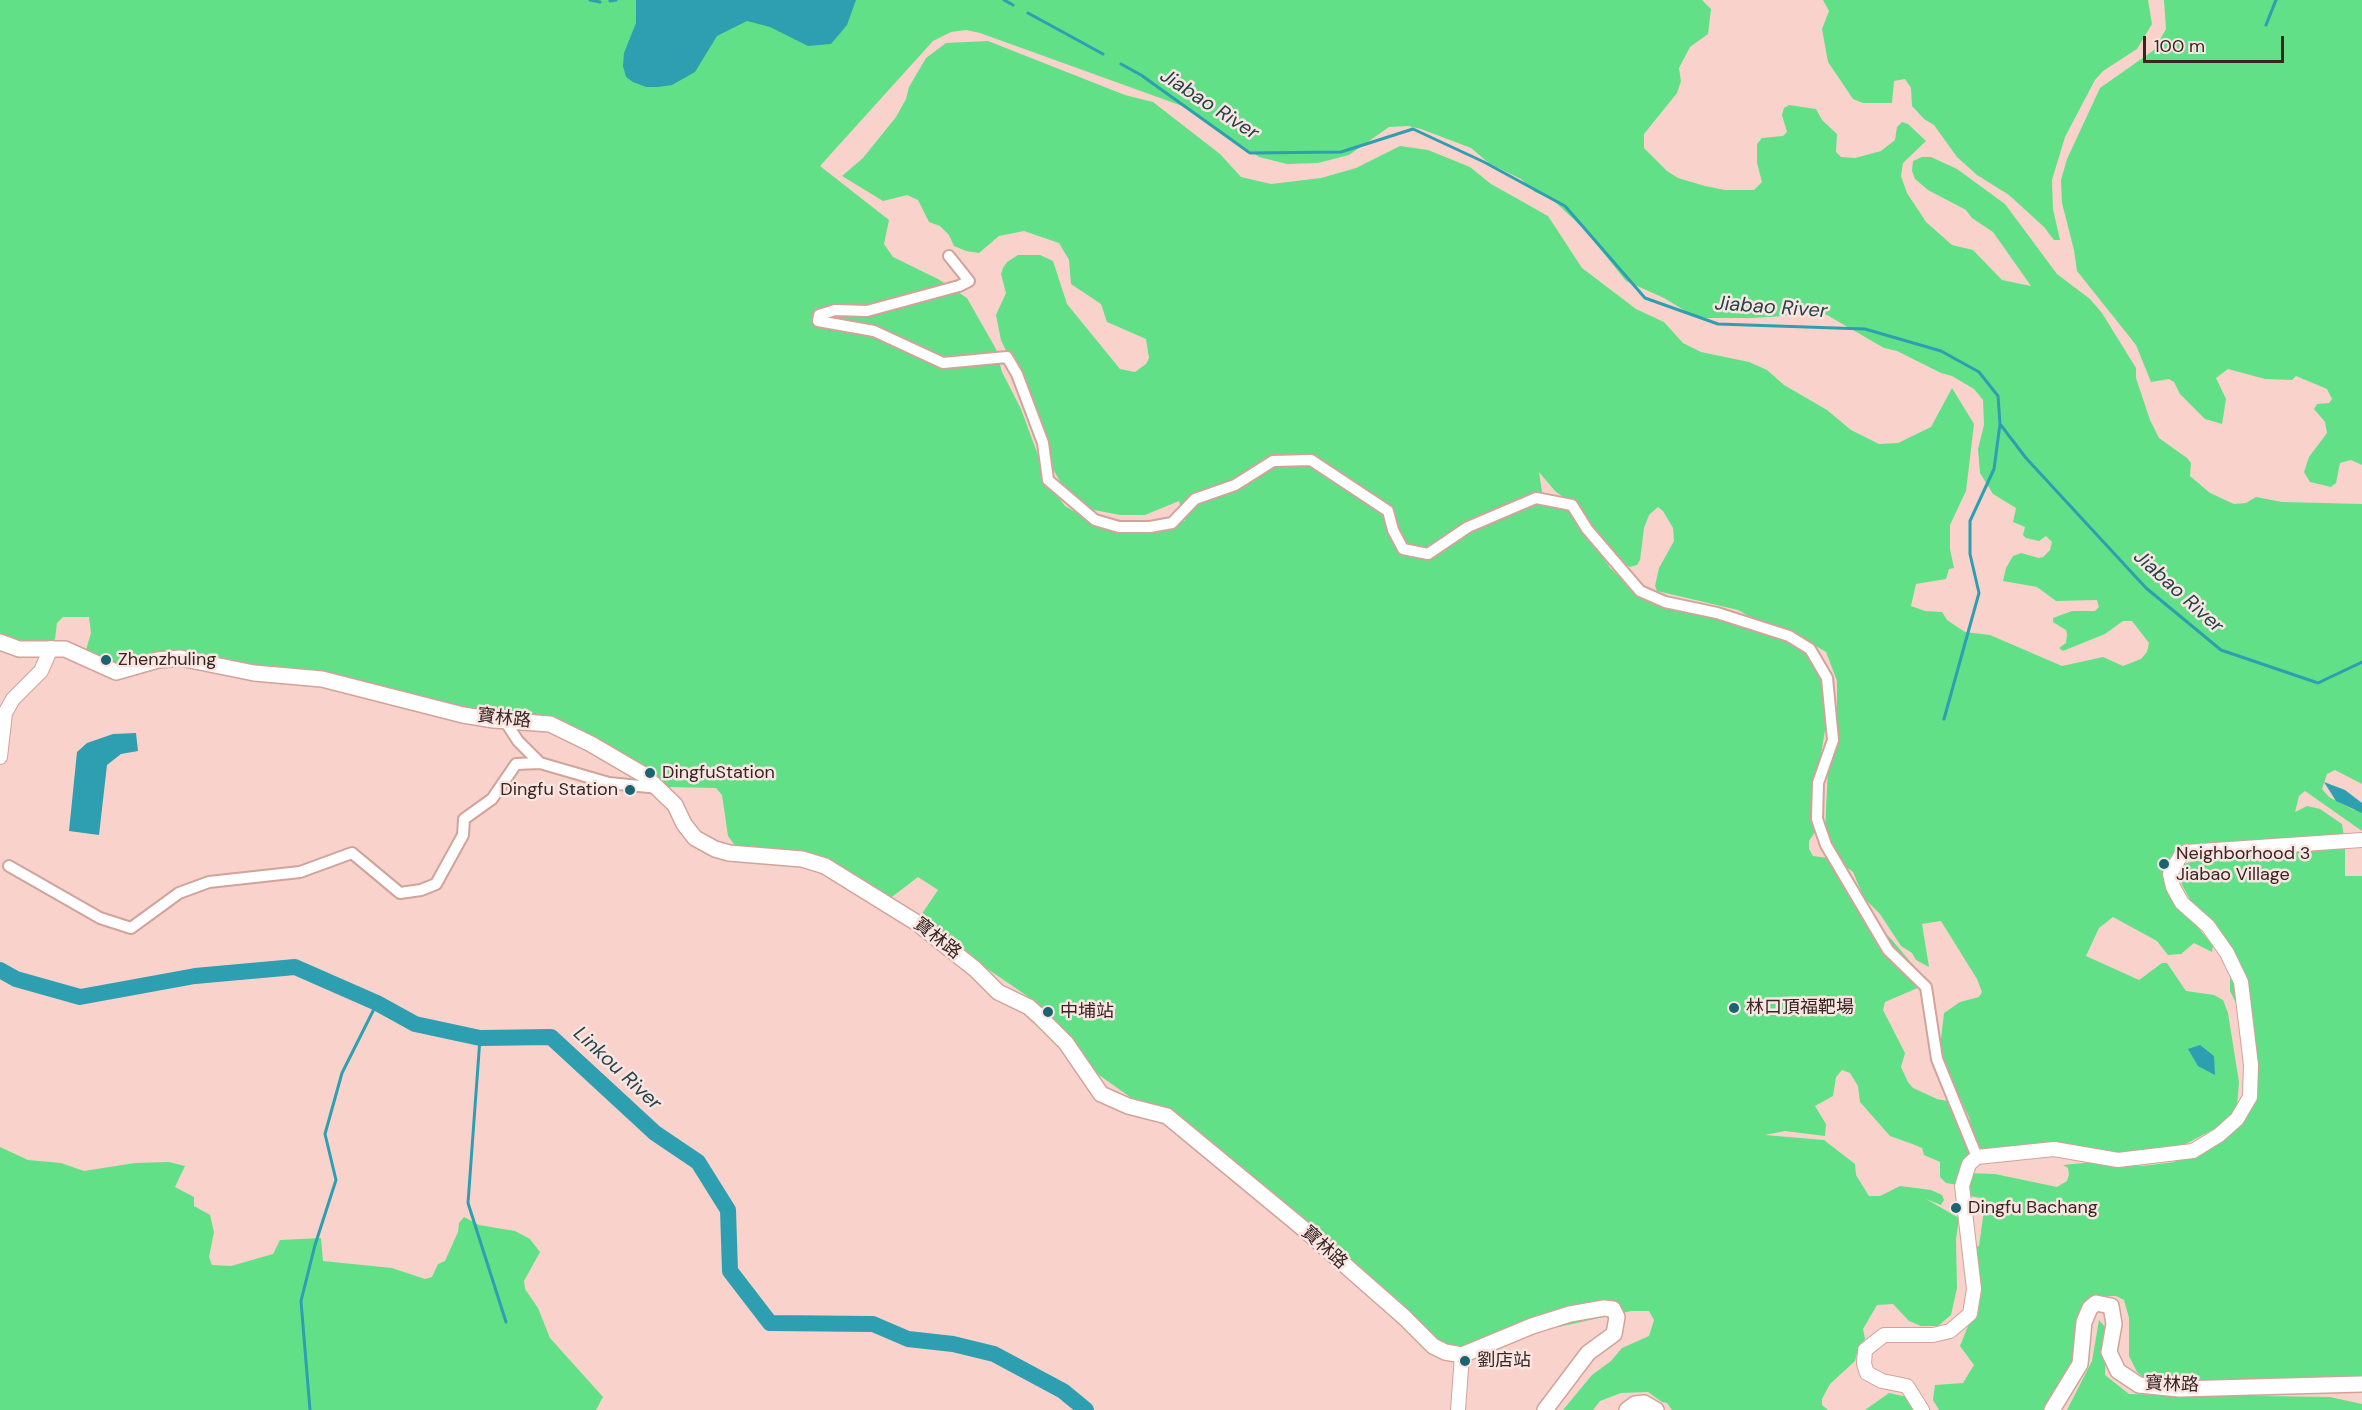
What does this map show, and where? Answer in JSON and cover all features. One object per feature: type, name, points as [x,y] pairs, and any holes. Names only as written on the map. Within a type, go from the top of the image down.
[{"type":"main road","name":"寶林路","points":[[0,642],[19,649],[65,649],[116,672],[158,660],[180,658],[254,673],[322,679],[429,707],[505,721],[550,724],[644,775],[675,805],[684,824],[695,838],[715,849],[729,853],[802,858],[825,866],[917,923],[975,969],[998,992],[1029,1007],[1040,1017],[1066,1043],[1101,1094],[1128,1106],[1167,1116],[1305,1230],[1404,1317],[1433,1346],[1445,1352],[1462,1355]]},
{"type":"main road","name":"寶林路","points":[[2052,1410],[2080,1364],[2084,1322],[2090,1308],[2096,1304],[2111,1306],[2114,1324],[2109,1352],[2113,1362],[2127,1380],[2139,1385],[2179,1389],[2362,1384]]},
{"type":"main road","points":[[1462,1355],[1532,1326],[1570,1314],[1604,1308],[1613,1309],[1617,1317],[1614,1334],[1588,1353],[1545,1410]]},
{"type":"main road","points":[[1628,1410],[1635,1404],[1644,1403],[1656,1410]]},
{"type":"street","points":[[949,256],[969,281],[959,286],[867,311],[835,310],[819,315],[819,321],[874,332],[943,363],[1007,357],[1017,374],[1043,443],[1048,480],[1095,520],[1119,527],[1150,527],[1172,523],[1195,499],[1235,485],[1273,461],[1311,460],[1388,511],[1392,530],[1403,549],[1428,554],[1468,527],[1536,498],[1572,505],[1587,529],[1640,591],[1665,602],[1717,613],[1789,636],[1810,649],[1827,678],[1833,740],[1818,783],[1817,819],[1826,845],[1888,950],[1926,987],[1937,1059],[1977,1157]]},
{"type":"street","points":[[0,758],[5,713],[13,699],[41,670],[51,648]]},
{"type":"street","points":[[505,721],[518,741],[540,763]]},
{"type":"street","points":[[9,866],[100,918],[131,928],[179,893],[209,882],[300,873],[342,854],[352,853],[400,893],[421,890],[436,884],[464,835],[464,819],[492,799],[516,764],[540,763],[609,783],[659,788]]},
{"type":"street","points":[[1922,1410],[1907,1386],[1882,1381],[1867,1373],[1864,1364],[1865,1350],[1873,1341],[1884,1335],[1933,1335],[1950,1330],[1970,1314],[1974,1288],[1962,1186],[1969,1164],[1977,1157],[2054,1149],[2118,1160],[2193,1151],[2219,1135],[2237,1119],[2250,1097],[2251,1065],[2241,982],[2227,953],[2208,926],[2182,903],[2170,874],[2186,852],[2362,840]]},
{"type":"street","points":[[1458,1410],[1462,1355]]},
{"type":"green space","points":[[0,0],[1702,0],[1711,9],[1708,34],[1690,47],[1679,68],[1681,81],[1677,93],[1644,134],[1644,148],[1667,171],[1678,178],[1705,186],[1725,190],[1754,190],[1762,182],[1757,163],[1757,144],[1762,138],[1783,136],[1787,132],[1782,115],[1784,108],[1789,105],[1816,109],[1822,120],[1837,134],[1836,152],[1841,157],[1855,158],[1881,151],[1895,140],[1897,127],[1902,122],[1908,124],[1926,141],[1903,163],[1901,176],[1907,193],[1926,222],[1952,245],[1973,250],[2002,280],[2031,286],[1993,232],[1972,218],[1966,210],[1928,190],[1915,179],[1912,171],[1913,161],[1922,157],[1931,157],[1957,169],[2005,204],[2057,274],[2090,299],[2102,313],[2136,368],[2136,378],[2150,420],[2159,438],[2187,458],[2191,463],[2190,476],[2210,493],[2234,504],[2246,503],[2256,497],[2282,502],[2362,504],[2362,784],[2335,770],[2327,774],[2322,789],[2329,797],[2354,810],[2362,809],[2362,831],[2305,791],[2299,796],[2295,812],[2307,806],[2320,809],[2342,824],[2344,836],[2184,849],[2170,893],[2213,946],[2212,952],[2194,943],[2181,954],[2168,955],[2157,941],[2113,917],[2099,928],[2086,956],[2139,980],[2162,963],[2167,963],[2186,991],[2214,995],[2223,1000],[2228,1013],[2239,1082],[2237,1106],[2230,1116],[2216,1128],[2182,1146],[2140,1156],[1986,1152],[1976,1144],[1969,1117],[1944,1065],[1940,1048],[1944,1013],[1960,1002],[1979,997],[1982,992],[1977,979],[1941,921],[1922,924],[1929,967],[1916,960],[1912,953],[1901,946],[1880,914],[1864,898],[1853,872],[1845,866],[1825,830],[1828,768],[1835,750],[1837,726],[1837,681],[1826,652],[1804,639],[1780,628],[1767,626],[1738,610],[1657,591],[1655,586],[1659,568],[1674,541],[1673,528],[1663,511],[1658,507],[1649,515],[1644,528],[1640,560],[1637,565],[1630,567],[1614,558],[1580,510],[1555,491],[1539,472],[1543,498],[1574,512],[1610,568],[1636,592],[1785,638],[1814,655],[1830,699],[1820,761],[1819,826],[1809,841],[1809,849],[1813,856],[1828,858],[1835,863],[1844,887],[1853,901],[1892,940],[1924,978],[1922,986],[1885,1002],[1883,1010],[1905,1053],[1901,1067],[1908,1082],[1913,1088],[1937,1099],[1953,1102],[1974,1153],[1958,1185],[1946,1183],[1940,1177],[1940,1162],[1924,1155],[1922,1148],[1890,1136],[1860,1102],[1858,1086],[1850,1073],[1842,1070],[1836,1077],[1833,1096],[1815,1106],[1826,1124],[1825,1136],[1785,1131],[1765,1135],[1824,1140],[1855,1164],[1856,1175],[1869,1196],[1880,1196],[1900,1186],[1931,1190],[1942,1195],[1944,1200],[1941,1205],[1926,1199],[1959,1218],[1956,1239],[1957,1288],[1951,1315],[1938,1326],[1921,1326],[1909,1321],[1893,1304],[1877,1305],[1863,1329],[1865,1339],[1858,1349],[1855,1361],[1830,1384],[1822,1399],[1822,1405],[1828,1410],[1672,1410],[1667,1403],[1648,1392],[1621,1393],[1600,1401],[1593,1410],[1563,1410],[1592,1375],[1611,1361],[1622,1348],[1649,1336],[1654,1320],[1649,1311],[1631,1311],[1449,1351],[1165,1108],[1140,1104],[1099,1075],[1069,1045],[1051,1017],[1039,1004],[917,921],[938,890],[918,877],[884,903],[801,862],[742,855],[728,836],[722,795],[716,788],[665,787],[553,728],[207,660],[116,665],[91,657],[86,650],[91,633],[89,617],[63,617],[57,623],[55,639],[50,646],[33,648],[0,635]],"holes":[[[966,30],[980,33],[1185,107],[1259,157],[1287,164],[1318,163],[1349,155],[1389,127],[1408,126],[1421,129],[1471,148],[1490,164],[1521,179],[1535,192],[1553,200],[1585,230],[1626,281],[1664,298],[1692,315],[1706,318],[1752,318],[1785,316],[1809,310],[1827,315],[1884,348],[1897,351],[1941,373],[1952,376],[1974,389],[1983,400],[1984,425],[1978,449],[1980,473],[1993,494],[2016,508],[2013,522],[2025,527],[2023,535],[2026,538],[2039,541],[2046,536],[2052,542],[2050,550],[2043,557],[2021,553],[2013,556],[2006,568],[2003,581],[2037,587],[2056,601],[2097,600],[2099,607],[2095,611],[2072,611],[2053,618],[2053,622],[2066,630],[2066,643],[2059,648],[2063,651],[2105,634],[2123,621],[2132,621],[2149,643],[2147,652],[2141,659],[2123,666],[2103,657],[2062,666],[1990,635],[1965,632],[1947,620],[1942,612],[1925,611],[1911,606],[1916,584],[1946,579],[1949,569],[1954,568],[1950,549],[1950,525],[1966,491],[1974,424],[1952,388],[1931,427],[1898,443],[1879,444],[1851,430],[1827,410],[1784,385],[1767,370],[1749,362],[1701,352],[1683,343],[1664,322],[1636,309],[1582,268],[1548,216],[1491,184],[1470,167],[1428,150],[1400,146],[1356,168],[1321,178],[1271,184],[1241,177],[1220,154],[1153,102],[1125,95],[988,41],[946,43],[926,58],[909,87],[906,99],[896,117],[863,158],[842,176],[883,201],[907,195],[918,200],[929,222],[940,226],[949,235],[954,246],[966,251],[979,253],[999,236],[1024,231],[1059,243],[1069,260],[1071,284],[1101,304],[1107,322],[1146,339],[1149,358],[1146,364],[1135,372],[1120,369],[1067,304],[1053,261],[1040,255],[1018,255],[1007,262],[1003,268],[1001,274],[1006,293],[996,315],[1001,340],[1042,428],[1051,466],[1064,488],[1089,509],[1120,515],[1145,515],[1179,501],[1185,521],[1177,519],[1164,528],[1147,533],[1116,531],[1092,522],[1065,506],[1049,485],[1021,409],[1002,372],[996,349],[967,298],[938,279],[893,257],[884,244],[889,220],[820,166],[933,41],[951,32]]]},
{"type":"green space","points":[[1823,0],[2148,0],[2152,24],[2137,49],[2103,71],[2095,80],[2065,137],[2052,180],[2053,209],[2060,240],[2054,240],[2044,227],[2009,195],[1977,175],[1957,157],[1934,125],[1924,119],[1912,106],[1911,88],[1905,79],[1894,81],[1892,103],[1863,103],[1853,99],[1828,62],[1822,29],[1829,11]]},
{"type":"green space","points":[[2164,0],[2362,0],[2362,465],[2351,460],[2340,463],[2336,483],[2331,487],[2310,482],[2304,472],[2309,457],[2327,433],[2325,422],[2314,409],[2317,404],[2329,403],[2332,399],[2327,389],[2296,376],[2292,380],[2265,379],[2228,369],[2216,378],[2226,399],[2222,424],[2205,419],[2180,394],[2174,382],[2169,379],[2151,382],[2136,345],[2077,271],[2062,203],[2061,180],[2067,159],[2100,88],[2154,50],[2166,29]]},
{"type":"green space","points":[[2341,845],[2345,849],[2345,876],[2362,876],[2362,1378],[2229,1385],[2147,1380],[2137,1372],[2129,1356],[2129,1318],[2124,1300],[2116,1296],[2103,1296],[2095,1300],[2072,1370],[2052,1410],[1939,1410],[1933,1400],[1935,1385],[1963,1383],[1974,1365],[1960,1346],[1972,1316],[1975,1247],[1979,1246],[1985,1203],[1981,1198],[1969,1196],[1968,1173],[1995,1174],[2057,1187],[2067,1181],[2069,1174],[2068,1168],[2063,1165],[2095,1162],[2142,1166],[2174,1162],[2230,1135],[2243,1118],[2247,1106],[2241,1013],[2230,991],[2230,965],[2217,949],[2182,885],[2179,872],[2184,864],[2215,855]]},
{"type":"green space","points":[[0,1147],[28,1160],[61,1163],[84,1171],[135,1163],[169,1162],[185,1166],[175,1187],[194,1197],[194,1206],[210,1215],[214,1232],[209,1257],[212,1265],[231,1266],[273,1254],[280,1240],[321,1238],[323,1261],[392,1268],[425,1279],[432,1277],[438,1264],[445,1261],[458,1232],[459,1223],[464,1217],[479,1225],[515,1231],[530,1239],[540,1252],[524,1281],[525,1289],[538,1308],[550,1338],[603,1397],[596,1410],[0,1410]]},
{"type":"green space","points":[[2099,1320],[2107,1329],[2105,1375],[2129,1394],[2330,1397],[2362,1404],[2362,1410],[2067,1410],[2092,1361]]},
{"type":"green space","points":[[1889,1393],[1912,1398],[1922,1410],[1865,1410]]},
{"type":"water","points":[[636,0],[856,0],[847,25],[831,44],[808,46],[770,27],[747,21],[717,36],[695,72],[672,85],[646,87],[626,77],[623,66],[624,53],[636,23]]},
{"type":"water","points":[[136,733],[138,751],[121,754],[107,765],[99,835],[69,831],[77,752],[87,743],[113,734]]},
{"type":"water","points":[[2324,782],[2345,790],[2362,803],[2362,813],[2336,801]]},
{"type":"water","points":[[2200,1045],[2214,1056],[2215,1075],[2198,1066],[2188,1049]]},
{"type":"waterway","name":"Jiabao River","points":[[590,0],[600,2]]},
{"type":"waterway","name":"Jiabao River","points":[[610,1],[616,0]]},
{"type":"waterway","name":"Jiabao River","points":[[1004,0],[1013,5]]},
{"type":"waterway","points":[[2266,25],[2276,0]]},
{"type":"waterway","name":"Jiabao River","points":[[1028,13],[1103,54]]},
{"type":"waterway","name":"Jiabao River","points":[[1121,64],[1141,75],[1250,153],[1341,152],[1413,129],[1484,162],[1565,206],[1645,298],[1718,324],[1865,329],[1941,351],[1979,372],[1998,396],[2000,424],[2026,458],[2146,588],[2221,650],[2318,683],[2362,662]]},
{"type":"waterway","points":[[1944,719],[1979,593],[1970,554],[1970,521],[1994,469],[2000,424]]},
{"type":"waterway","name":"Linkou River","points":[[0,970],[16,979],[80,997],[195,976],[295,967],[377,1003],[415,1024],[480,1038],[551,1037],[655,1133],[698,1162],[728,1210],[730,1271],[770,1323],[873,1324],[908,1339],[953,1344],[994,1354],[1063,1391],[1086,1410]]},
{"type":"waterway","points":[[310,1410],[301,1301],[315,1245],[336,1180],[325,1134],[342,1073],[377,1003]]},
{"type":"waterway","points":[[480,1038],[468,1203],[506,1322]]},
{"type":"place","name":"Zhenzhuling","points":[[106,660]]},
{"type":"place","name":"DingfuStation","points":[[650,773]]},
{"type":"place","name":"Dingfu Station","points":[[630,790]]},
{"type":"place","name":"Neighborhood 3 Jiabao Village","points":[[2164,864]]},
{"type":"place","name":"林口頂福靶場","points":[[1734,1008]]},
{"type":"place","name":"中埔站","points":[[1048,1012]]},
{"type":"place","name":"Dingfu Bachang","points":[[1956,1208]]},
{"type":"place","name":"劉店站","points":[[1465,1361]]}]
